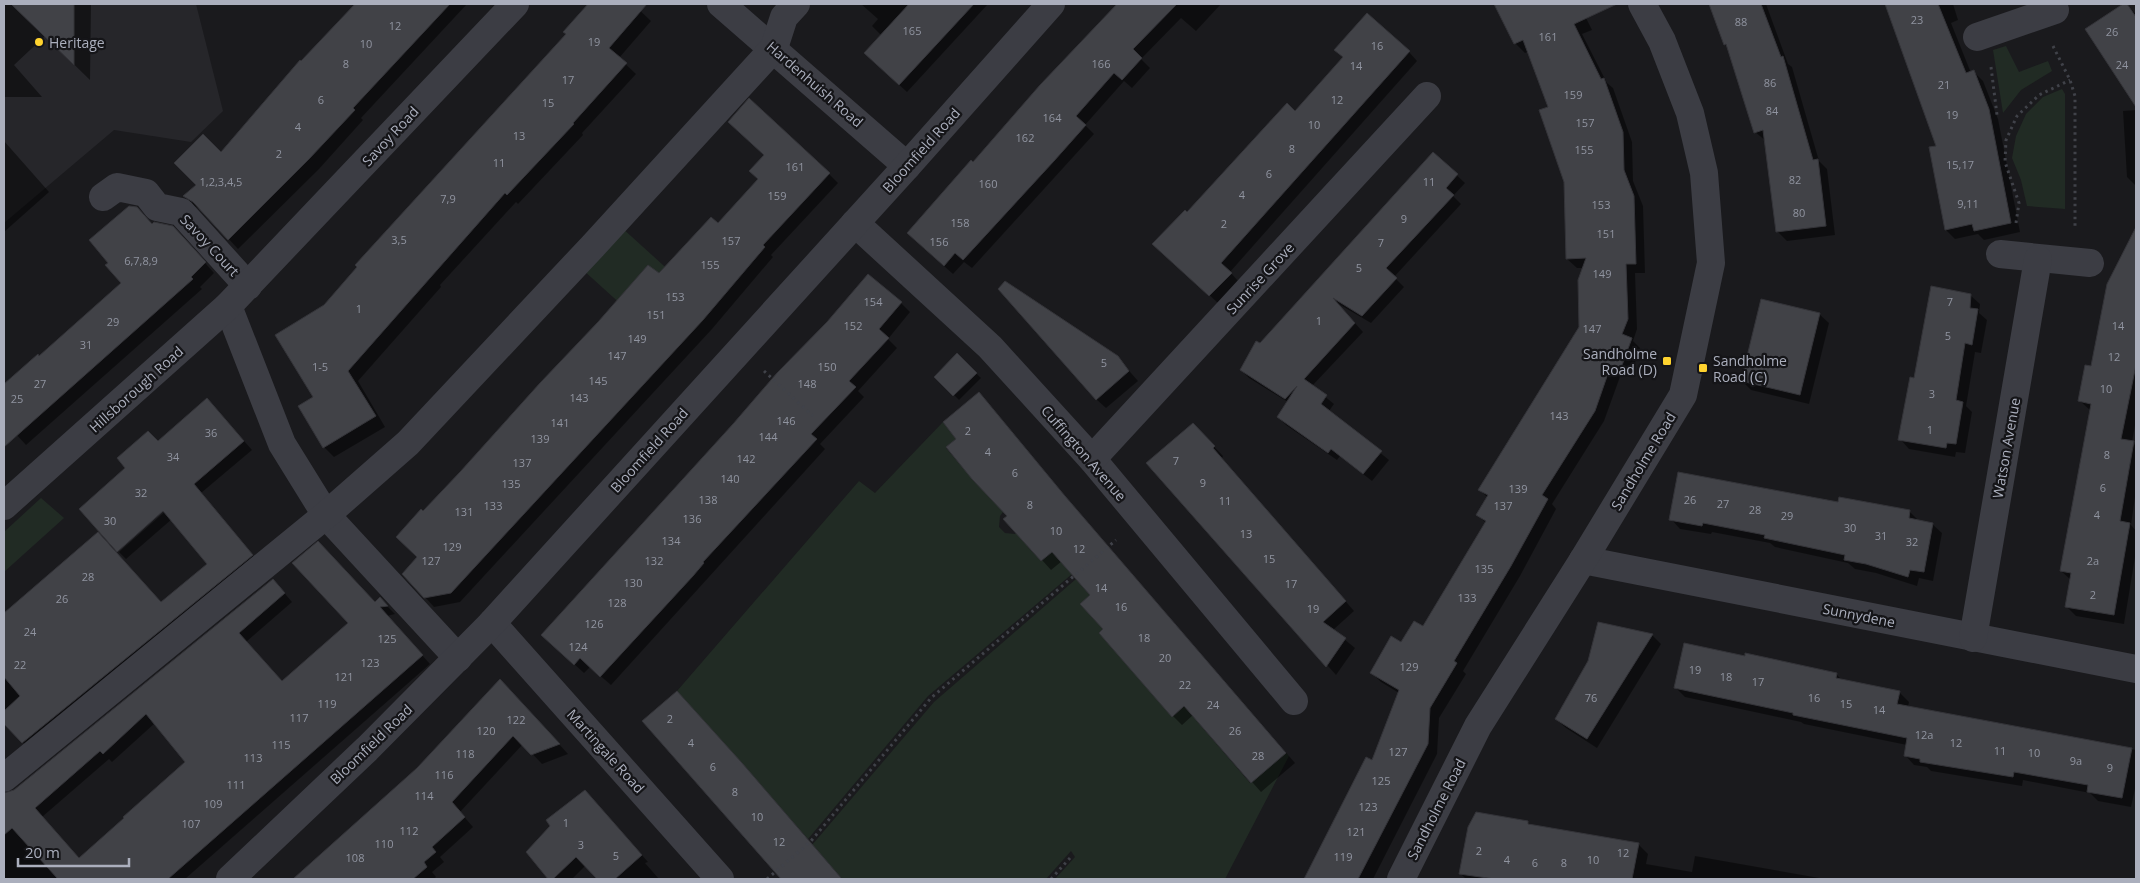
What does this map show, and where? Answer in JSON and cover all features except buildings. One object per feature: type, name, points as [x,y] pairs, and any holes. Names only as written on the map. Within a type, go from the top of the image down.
[{"type":"street","name":"Savoy Road","points":[[256,277],[515,4]]},
{"type":"street","name":"Hardenhuish Road","points":[[721,4],[774,48],[907,166]]},
{"type":"street","points":[[4,778],[326,515],[408,443],[774,48],[784,17],[796,4]]},
{"type":"street","name":"Bloomfield Road","points":[[230,879],[458,658],[492,622],[907,166],[1051,4]]},
{"type":"street","name":"Sandholme Road","points":[[1401,879],[1478,726],[1583,560],[1683,395],[1711,263],[1704,173],[1690,113],[1662,41],[1642,4]]},
{"type":"street","points":[[1982,35],[2031,13]]},
{"type":"street","name":"Sunrise Grove","points":[[1092,459],[1428,96]]},
{"type":"street","name":"Savoy Court","points":[[103,198],[118,187],[146,186],[157,207],[181,212],[256,277]]},
{"type":"street","name":"Cuffington Avenue","points":[[855,223],[990,347],[1092,459],[1294,701]]},
{"type":"street","points":[[2017,256],[2082,262]]},
{"type":"street","name":"Watson Avenue","points":[[1973,638],[2017,256]]},
{"type":"street","name":"Hillsborough Road","points":[[4,506],[228,306],[256,277]]},
{"type":"street","points":[[228,306],[282,444],[326,515],[458,658]]},
{"type":"street","name":"Sunnydene","points":[[1583,560],[2136,669]]},
{"type":"street","name":"Martingale Road","points":[[492,622],[720,879]]},
{"type":"path","points":[[2031,13],[2070,80],[2075,96],[2082,262]]},
{"type":"path","points":[[1982,35],[1997,115]]},
{"type":"path","points":[[2017,256],[2019,203],[2005,162],[2006,140],[2017,116],[2039,95],[2070,80]]},
{"type":"path","points":[[761,368],[814,416]]},
{"type":"path","points":[[767,879],[810,841],[931,698],[1118,539]]},
{"type":"path","points":[[1051,879],[1070,858]]},
{"type":"shaded area","points":[[4,4],[196,4],[223,111],[191,142],[114,130],[4,223]]},
{"type":"shaded area","points":[[2006,46],[2019,72],[2048,61],[2052,71],[2021,90],[2003,113],[1993,50]]},
{"type":"shaded area","points":[[2062,89],[2065,94],[2065,209],[2027,206],[2021,180],[2012,158],[2016,136],[2026,114],[2043,97]]},
{"type":"shaded area","points":[[621,227],[674,275],[668,282],[648,265],[623,294],[641,311],[635,317],[582,269]]},
{"type":"shaded area","points":[[943,422],[956,439],[946,448],[963,468],[974,460],[1003,512],[1000,516],[999,527],[1005,533],[1015,534],[1028,522],[1027,546],[1041,561],[1052,552],[1072,574],[928,696],[808,839],[677,691],[859,481],[875,493]]},
{"type":"shaded area","points":[[41,498],[64,518],[4,572],[4,532]]},
{"type":"shaded area","points":[[1076,579],[1107,615],[1129,666],[1172,717],[1184,706],[1250,783],[1286,753],[1289,756],[1225,879],[1055,879],[1075,857],[1071,851],[1046,879],[842,879],[812,845],[934,702]]},
{"type":"place","name":"Heritage","points":[[39,42]]},
{"type":"place","name":"Sandholme Road (D)","points":[[1667,361]]},
{"type":"place","name":"Sandholme Road (C)","points":[[1703,368]]}]
